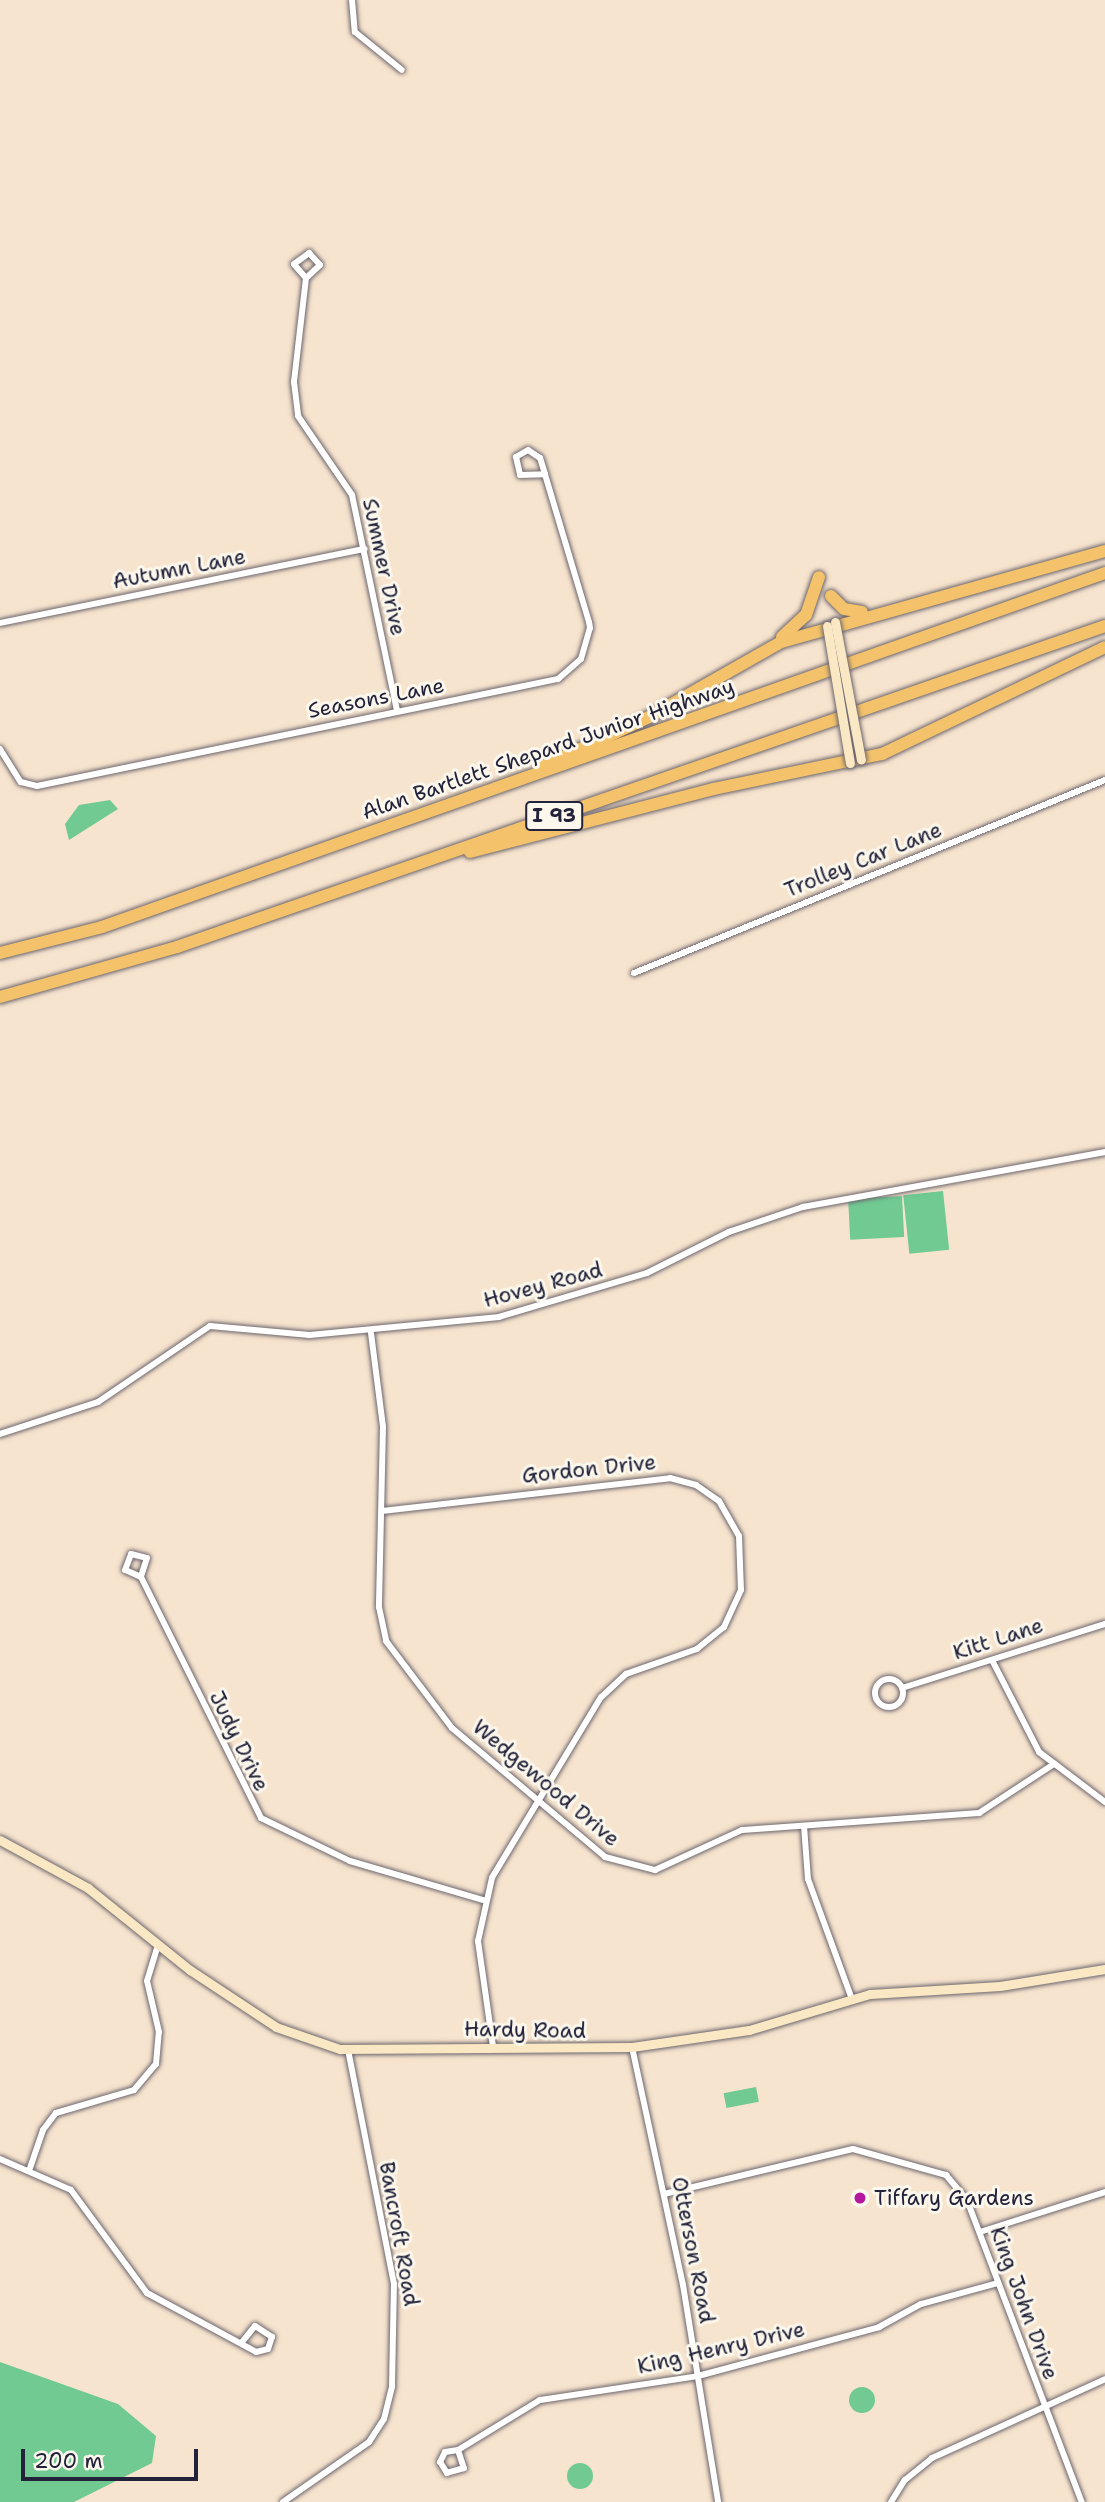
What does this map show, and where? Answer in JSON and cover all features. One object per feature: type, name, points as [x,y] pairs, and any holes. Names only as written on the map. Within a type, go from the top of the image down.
[{"type":"highway","points":[[767,647],[873,612],[1105,551]]},
{"type":"highway","name":"Alan Bartlett Shepard Junior Highway","points":[[0,953],[102,927],[1105,573]]},
{"type":"highway","points":[[533,774],[567,750],[649,717],[767,647],[806,615],[819,577]]},
{"type":"highway","points":[[831,596],[844,609],[873,612]]},
{"type":"highway","name":"I 93","points":[[0,997],[177,947],[1105,626]]},
{"type":"highway","points":[[452,853],[855,762],[925,737],[1105,647]]},
{"type":"street","points":[[352,0],[355,32],[402,70]]},
{"type":"street","name":"Summer Drive","points":[[306,278],[294,264],[309,253],[319,267],[306,278],[294,382],[298,416],[352,495],[397,711]]},
{"type":"street","points":[[536,453],[545,474],[520,475],[516,457],[536,453]]},
{"type":"street","name":"Seasons Lane","points":[[0,750],[21,782],[37,786],[552,681],[581,659],[589,622],[545,474]]},
{"type":"street","name":"Autumn Lane","points":[[0,622],[365,549]]},
{"type":"street","points":[[831,624],[855,762]]},
{"type":"street","name":"Trolley Car Lane","points":[[634,973],[1105,780]]},
{"type":"street","name":"Hovey Road","points":[[0,1434],[98,1402],[210,1326],[285,1336],[372,1333],[483,1320],[558,1301],[647,1273],[729,1232],[812,1205],[1105,1152]]},
{"type":"street","name":"Wedgewood Drive","points":[[372,1333],[383,1427],[379,1607],[390,1650],[452,1728],[606,1857],[643,1870],[668,1867],[742,1830],[979,1813],[1054,1764]]},
{"type":"street","name":"Gordon Drive","points":[[382,1511],[670,1478],[708,1492],[734,1523],[743,1577],[724,1627],[697,1649],[644,1664],[615,1682],[539,1800],[483,1900],[478,1950],[493,2046]]},
{"type":"street","name":"Judy Drive","points":[[141,1577],[148,1562],[131,1554],[125,1570],[141,1577],[261,1818],[350,1861],[483,1900]]},
{"type":"street","name":"Kitt Lane","points":[[902,1688],[897,1704],[877,1700],[884,1680],[902,1688],[1105,1624]]},
{"type":"street","points":[[992,1660],[1027,1736],[1054,1764],[1104,1798]]},
{"type":"street","points":[[804,1826],[808,1879],[852,1999]]},
{"type":"street","name":"Hardy Road","points":[[0,1840],[88,1888],[158,1945],[288,2034],[348,2049],[632,2047],[749,2030],[852,1999],[1105,1969]]},
{"type":"street","points":[[30,2168],[43,2130],[56,2113],[134,2090],[156,2064],[159,2032],[147,1981],[158,1945]]},
{"type":"street","name":"Otterson Road","points":[[632,2047],[664,2194],[719,2502]]},
{"type":"street","name":"Bancroft Road","points":[[284,2502],[369,2442],[384,2419],[392,2386],[394,2284],[348,2049]]},
{"type":"street","name":"King John Drive","points":[[664,2194],[833,2152],[867,2150],[957,2183],[979,2232],[1082,2502]]},
{"type":"street","points":[[0,2159],[30,2168],[71,2190],[147,2293],[241,2343],[261,2353],[272,2337],[256,2326],[241,2343]]},
{"type":"street","points":[[979,2232],[1105,2192]]},
{"type":"street","name":"King Henry Drive","points":[[458,2450],[551,2396],[698,2376],[879,2327],[921,2304],[998,2283]]},
{"type":"street","points":[[891,2502],[932,2458],[1105,2379]]},
{"type":"street","points":[[458,2450],[464,2468],[447,2473],[440,2457],[458,2450]]},
{"type":"green space","points":[[110,800],[118,809],[69,840],[65,824],[79,805]]},
{"type":"green space","points":[[943,1191],[949,1250],[909,1254],[903,1195]]},
{"type":"green space","points":[[902,1196],[904,1237],[850,1240],[848,1199]]},
{"type":"green space","points":[[756,2087],[759,2102],[726,2108],[724,2093]]},
{"type":"green space","points":[[0,2362],[118,2404],[156,2436],[152,2463],[74,2502],[0,2502]]},
{"type":"green space","points":[[862,2387],[871,2391],[875,2400],[871,2409],[862,2413],[853,2409],[849,2400],[853,2391]]},
{"type":"green space","points":[[580,2463],[589,2467],[593,2476],[589,2485],[580,2489],[571,2485],[567,2476],[571,2467]]},
{"type":"place","name":"Tiffary Gardens","points":[[860,2198]]}]
